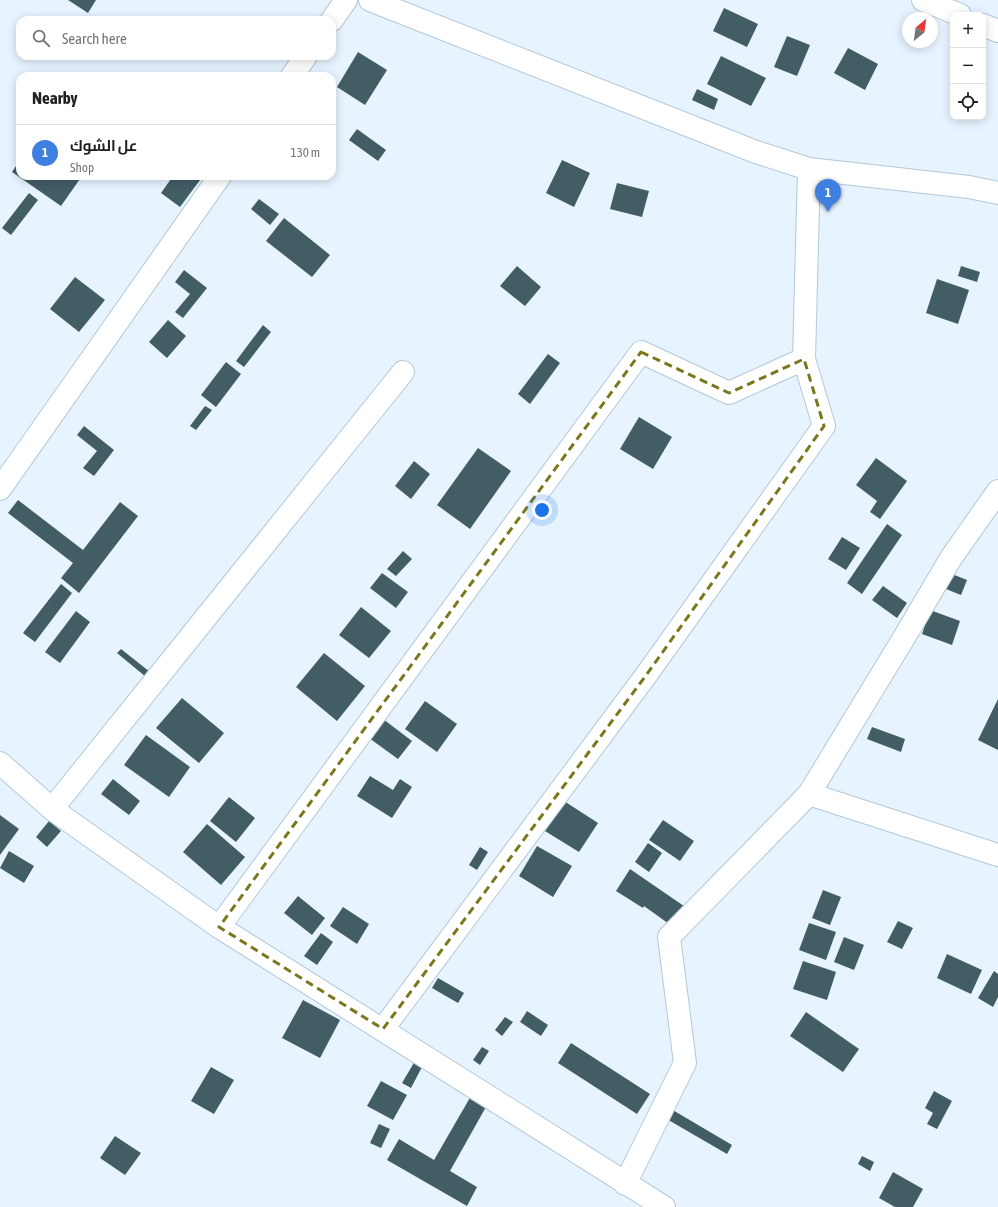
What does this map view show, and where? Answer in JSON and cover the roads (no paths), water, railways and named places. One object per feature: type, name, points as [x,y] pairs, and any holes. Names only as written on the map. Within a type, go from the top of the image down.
[{"type":"street","points":[[335,16],[346,0]]},
{"type":"street","points":[[370,0],[756,152],[809,170],[969,187],[998,193]]},
{"type":"street","points":[[923,0],[953,12]]},
{"type":"street","points":[[986,25],[998,31]]},
{"type":"street","points":[[295,72],[303,60]]},
{"type":"street","points":[[383,1029],[647,674],[824,426],[804,359],[809,170]]},
{"type":"street","points":[[0,489],[217,180]]},
{"type":"street","points":[[219,928],[641,352],[729,393],[804,359]]},
{"type":"street","points":[[52,809],[403,372]]},
{"type":"street","points":[[625,1184],[685,1063],[669,937],[809,794],[951,558],[998,491]]},
{"type":"street","points":[[0,764],[52,809],[219,928],[383,1029],[625,1184],[664,1207]]},
{"type":"street","points":[[809,794],[998,854]]},
{"type":"place","name":"عل الشوك","points":[[828,212]]}]
